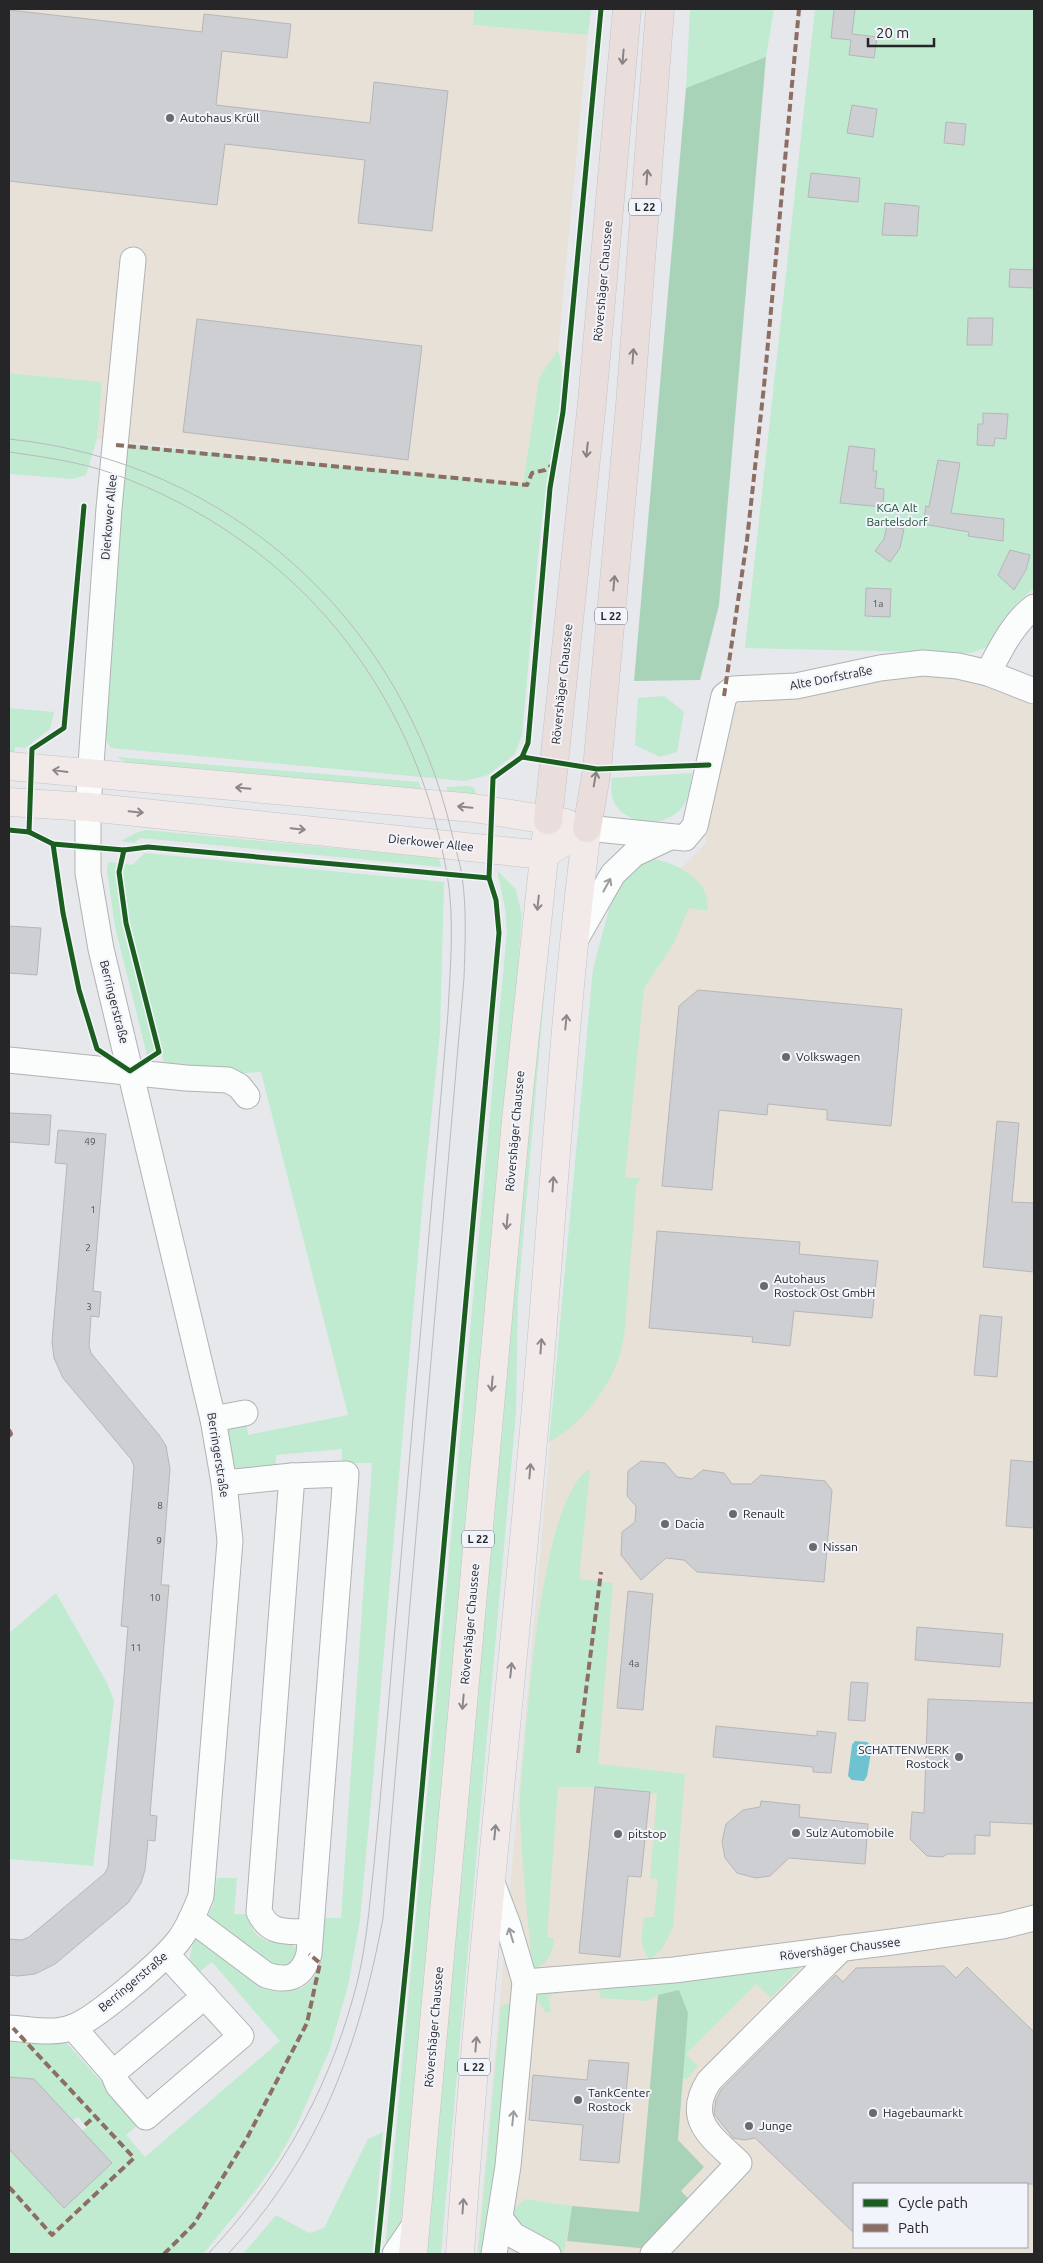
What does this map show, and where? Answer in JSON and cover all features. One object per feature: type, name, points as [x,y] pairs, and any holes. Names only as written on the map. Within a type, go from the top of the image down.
[{"type":"highway","name":"Rövershäger Chaussee","points":[[548,820],[592,402],[627,9]]},
{"type":"highway","name":"L 22","points":[[587,828],[597,769],[630,405],[660,9]]},
{"type":"main road","points":[[9,766],[90,775],[474,808],[587,828]]},
{"type":"main road","name":"Dierkower Allee","points":[[9,802],[88,807],[543,855]]},
{"type":"main road","name":"Rövershäger Chaussee","points":[[413,2254],[516,1120],[548,820]]},
{"type":"main road","points":[[543,855],[587,828]]},
{"type":"main road","name":"L 22","points":[[460,2254],[468,2126],[534,1429],[574,943],[587,828]]},
{"type":"street","name":"Dierkower Allee","points":[[90,775],[109,508],[133,260]]},
{"type":"street","points":[[988,673],[1014,629],[1025,614],[1034,607]]},
{"type":"street","name":"Alte Dorfstraße","points":[[587,828],[685,838],[695,826],[724,696],[733,689],[796,686],[880,668],[923,664],[958,666],[988,673],[1034,691]]},
{"type":"street","name":"Berringerstraße","points":[[9,2028],[52,2032],[73,2027],[99,2011],[167,1955],[180,1939],[192,1919],[201,1896],[230,1542],[224,1483],[213,1419],[93,915],[88,873],[90,775]]},
{"type":"street","points":[[574,943],[612,874],[634,854],[670,837]]},
{"type":"street","points":[[9,1060],[186,1078],[228,1080],[239,1086],[247,1096]]},
{"type":"street","points":[[213,1419],[244,1413]]},
{"type":"street","points":[[192,1919],[266,1975],[280,1979],[291,1977],[306,1964],[309,1954],[346,1474],[292,1476],[224,1483]]},
{"type":"street","points":[[292,1476],[259,1912],[265,1923],[274,1929],[310,1932]]},
{"type":"street","points":[[491,1880],[508,1926],[525,1982],[509,2156],[494,2254]]},
{"type":"street","name":"Rövershäger Chaussee","points":[[525,1982],[674,1970],[970,1931],[1034,1918]]},
{"type":"street","points":[[653,2254],[739,2163],[707,2132],[701,2121],[698,2108],[701,2093],[709,2081],[842,1948]]},
{"type":"street","points":[[73,2027],[113,2072],[118,2086],[146,2118],[241,2036],[167,1955]]},
{"type":"street","points":[[113,2072],[205,1996]]},
{"type":"street","points":[[500,2218],[513,2235],[548,2254]]},
{"type":"street","points":[[395,2254],[416,2223]]},
{"type":"shaded area","points":[[9,9],[474,9],[473,25],[588,35],[558,350],[539,378],[523,484],[97,439],[102,382],[9,373]]},
{"type":"shaded area","points":[[895,675],[941,676],[987,685],[1034,706],[1034,2254],[477,2254],[593,969],[654,859],[681,868],[705,844],[724,741],[732,711],[745,698]]},
{"type":"green space","points":[[474,9],[591,9],[588,35],[473,25]]},
{"type":"green space","points":[[690,9],[774,9],[766,57],[686,88]]},
{"type":"green space","name":"KGA Alt Bartelsdorf","points":[[815,9],[1034,9],[1034,589],[1014,607],[990,646],[971,653],[745,648]]},
{"type":"green space","points":[[766,57],[719,605],[700,680],[634,681],[686,88]]},
{"type":"green space","points":[[558,350],[562,380],[561,399],[542,519],[522,735],[515,754],[488,775],[465,781],[111,748],[105,739],[103,728],[127,444],[523,484],[539,378]]},
{"type":"green space","points":[[9,373],[102,382],[97,439],[86,475],[72,479],[9,474]]},
{"type":"green space","points":[[664,696],[684,712],[677,752],[660,757],[635,745],[638,698]]},
{"type":"green space","points":[[9,708],[54,712],[50,729],[25,748],[15,747],[15,753],[9,752]]},
{"type":"green space","points":[[117,757],[419,782],[421,790],[128,764]]},
{"type":"green space","points":[[692,773],[685,803],[679,811],[661,821],[641,821],[631,818],[623,813],[613,799],[612,778]]},
{"type":"green space","points":[[468,786],[474,788],[477,795],[448,793],[446,787]]},
{"type":"green space","points":[[147,830],[439,858],[441,867],[141,838],[134,843],[121,841],[138,832]]},
{"type":"green space","points":[[145,853],[444,882],[440,1033],[424,1186],[360,1920],[348,1986],[330,2049],[297,2125],[278,2159],[259,2186],[203,2254],[9,2254],[9,2149],[64,2208],[112,2163],[82,2131],[87,2127],[78,2117],[73,2121],[34,2079],[9,2077],[9,2041],[53,2043],[65,2041],[139,2124],[126,2135],[145,2157],[280,2041],[212,1962],[197,1974],[189,1961],[193,1942],[199,1933],[280,1990],[294,1990],[306,1986],[313,1979],[317,1970],[320,1960],[322,1918],[341,1918],[372,1463],[342,1463],[342,1449],[276,1455],[276,1472],[235,1476],[227,1431],[235,1425],[246,1421],[248,1435],[348,1415],[261,1072],[233,1074],[165,1067],[128,922],[121,874],[122,863],[132,865]]},
{"type":"green space","points":[[654,859],[674,865],[692,876],[704,891],[707,900],[707,911],[689,908],[674,943],[644,988],[625,1178],[641,1178],[636,1186],[626,1322],[620,1354],[609,1380],[592,1405],[572,1426],[549,1442],[593,969],[617,879],[638,862]]},
{"type":"green space","points":[[108,862],[117,863],[116,873],[122,924],[156,1052],[147,1055],[115,927],[107,871]]},
{"type":"green space","points":[[497,870],[516,890],[522,916],[508,1087],[402,2224],[385,2250],[507,931],[505,908]]},
{"type":"green space","points":[[551,916],[518,1298],[516,1412],[441,2254],[428,2254],[427,2237],[538,997]]},
{"type":"green space","points":[[590,1469],[579,1579],[613,1583],[598,1764],[685,1774],[673,1927],[664,1946],[651,1960],[644,1950],[642,1934],[644,1917],[654,1917],[658,1879],[650,1878],[657,1794],[595,1787],[558,1787],[547,1937],[554,1938],[549,1957],[542,1965],[533,1970],[523,1866],[520,1804],[531,1679],[542,1594],[561,1514],[574,1486]]},
{"type":"green space","points":[[56,1593],[107,1683],[114,1701],[93,1866],[9,1859],[9,1633]]},
{"type":"green space","points":[[217,1878],[237,1878],[234,1914],[247,1914],[254,1931],[261,1938],[267,1941],[292,1945],[299,1953],[299,1961],[279,1972],[206,1920],[213,1906]]},
{"type":"green space","points":[[802,1966],[771,1998],[756,1984],[686,2054],[698,2066],[687,2079],[682,2079],[688,2013],[658,1995],[646,2001],[601,1998],[596,1984],[548,1996],[551,2012],[546,2013],[534,1996],[538,1988]]},
{"type":"green space","points":[[679,1990],[688,2013],[678,2140],[704,2167],[681,2191],[693,2203],[649,2249],[567,2241],[572,2206],[639,2212],[658,1995]]},
{"type":"green space","points":[[510,2004],[513,2008],[496,2183],[490,2191],[485,2224],[491,2231],[488,2254],[478,2254],[501,2006]]},
{"type":"green space","points":[[383,2132],[372,2254],[243,2254],[276,2215],[309,2233],[324,2228],[368,2139]]},
{"type":"green space","points":[[525,2199],[572,2206],[564,2253],[531,2238],[513,2215],[514,2209]]},
{"type":"water","points":[[855,1741],[867,1742],[872,1747],[867,1776],[864,1781],[852,1780],[848,1776],[852,1745]]},
{"type":"building","points":[[834,9],[855,9],[852,34],[877,37],[874,58],[849,55],[851,40],[831,38]]},
{"type":"building","name":"Autohaus Krüll","points":[[9,10],[202,32],[204,14],[291,24],[287,58],[222,51],[216,105],[370,123],[374,82],[448,91],[432,231],[358,223],[365,160],[225,144],[217,205],[9,181]]},
{"type":"building","points":[[852,105],[877,109],[873,137],[847,133]]},
{"type":"building","points":[[946,122],[966,124],[964,145],[944,143]]},
{"type":"building","points":[[811,173],[860,178],[858,202],[808,197]]},
{"type":"building","points":[[885,203],[919,206],[917,236],[882,235]]},
{"type":"building","points":[[1010,269],[1034,270],[1034,288],[1009,287]]},
{"type":"building","points":[[968,318],[993,318],[992,345],[967,345]]},
{"type":"building","points":[[197,319],[422,346],[408,460],[183,432]]},
{"type":"building","points":[[983,413],[1008,414],[1006,439],[995,438],[994,446],[977,445],[978,424],[983,424]]},
{"type":"building","points":[[849,446],[875,449],[873,471],[877,471],[875,488],[884,489],[883,507],[840,503]]},
{"type":"building","points":[[938,460],[960,463],[951,513],[1004,519],[1003,541],[968,536],[969,532],[923,524],[926,506],[929,507]]},
{"type":"building","points":[[887,525],[904,529],[900,548],[890,562],[875,551],[884,539]]},
{"type":"building","points":[[1010,550],[1030,555],[1026,570],[1014,590],[998,575]]},
{"type":"building","points":[[866,588],[891,589],[890,617],[865,616]]},
{"type":"building","points":[[9,926],[41,928],[37,975],[9,973]]},
{"type":"building","name":"Volkswagen","points":[[698,990],[902,1009],[891,1126],[827,1120],[827,1110],[768,1104],[767,1115],[719,1110],[712,1190],[662,1186],[679,1006]]},
{"type":"building","points":[[9,1113],[51,1115],[49,1145],[9,1142]]},
{"type":"building","points":[[997,1121],[1019,1123],[1012,1202],[1034,1203],[1034,1272],[983,1267]]},
{"type":"building","points":[[58,1130],[106,1134],[93,1291],[101,1292],[99,1317],[91,1316],[89,1346],[91,1353],[166,1446],[170,1469],[161,1585],[169,1585],[150,1815],[157,1816],[155,1841],[148,1840],[145,1870],[141,1883],[128,1903],[55,1964],[35,1974],[18,1976],[9,1975],[9,1939],[22,1940],[29,1937],[105,1873],[108,1867],[128,1627],[121,1626],[134,1466],[131,1459],[63,1378],[54,1358],[52,1342],[67,1164],[55,1163]]},
{"type":"building","name":"Autohaus Rostock Ost GmbH","points":[[657,1231],[800,1242],[799,1254],[878,1261],[872,1318],[794,1311],[790,1346],[752,1342],[753,1337],[649,1328]]},
{"type":"building","points":[[980,1315],[1002,1317],[997,1377],[974,1375]]},
{"type":"building","points":[[1011,1460],[1034,1462],[1034,1528],[1006,1526]]},
{"type":"building","name":"Renault","points":[[641,1461],[665,1463],[677,1477],[692,1479],[703,1470],[724,1473],[732,1484],[751,1484],[761,1475],[825,1481],[832,1490],[824,1582],[697,1572],[684,1560],[666,1558],[641,1580],[621,1555],[622,1532],[635,1522],[636,1506],[627,1496],[628,1471]]},
{"type":"building","points":[[628,1591],[653,1594],[643,1710],[617,1708]]},
{"type":"building","points":[[917,1627],[1003,1634],[1000,1667],[915,1660]]},
{"type":"building","points":[[851,1682],[868,1683],[865,1721],[848,1720]]},
{"type":"building","name":"SCHATTENWERK Rostock","points":[[928,1699],[1034,1703],[1034,1824],[990,1822],[990,1836],[975,1835],[975,1854],[947,1854],[943,1857],[927,1856],[910,1839],[912,1812],[924,1813]]},
{"type":"building","points":[[716,1726],[817,1736],[817,1731],[836,1733],[831,1773],[813,1772],[813,1767],[713,1757]]},
{"type":"building","name":"pitstop","points":[[595,1787],[650,1792],[641,1877],[628,1876],[620,1957],[579,1953]]},
{"type":"building","name":"Sulz Automobile","points":[[761,1801],[800,1805],[799,1817],[868,1824],[865,1864],[789,1858],[770,1876],[756,1878],[737,1873],[725,1858],[722,1842],[726,1824],[743,1810],[760,1807]]},
{"type":"building","name":"Hagebaumarkt","points":[[944,1966],[956,1978],[967,1967],[1034,2032],[1034,2184],[853,2183],[853,2232],[755,2138],[744,2140],[733,2138],[714,2114],[716,2100],[721,2090],[836,1975],[843,1982],[856,1968]]},
{"type":"building","name":"TankCenter Rostock","points":[[589,2060],[629,2063],[619,2163],[580,2160],[583,2125],[529,2120],[533,2075],[587,2080]]},
{"type":"building","points":[[9,2077],[34,2079],[112,2163],[64,2208],[9,2149]]},
{"type":"tram line","points":[[9,439],[89,454],[164,480],[232,517],[294,564],[348,621],[393,685],[428,756],[452,834],[464,889],[464,978],[383,1918],[361,2011],[331,2098],[311,2139],[287,2178],[260,2217],[228,2254]]},
{"type":"tram line","points":[[9,452],[89,466],[114,474],[179,502],[237,538],[290,580],[336,628],[375,682],[406,741],[431,805],[447,874],[451,908],[448,1013],[382,1784],[364,1948],[353,1998],[342,2034],[313,2103],[277,2166],[233,2226],[208,2254]]},
{"type":"marked path","points":[[724,696],[747,540],[764,386],[799,9]]},
{"type":"marked path","points":[[116,445],[527,485],[532,473],[545,470],[555,463]]},
{"type":"marked path","points":[[9,1430],[11,1434],[9,1436]]},
{"type":"marked path","points":[[578,1753],[601,1572]]},
{"type":"marked path","points":[[164,2254],[194,2224],[247,2138],[307,2023],[320,1963],[309,1954]]},
{"type":"marked path","points":[[9,2187],[52,2235],[134,2158],[13,2028]]},
{"type":"marked path","points":[[85,2125],[95,2116]]},
{"type":"cycle path","points":[[377,2254],[408,1945],[499,933],[496,900],[489,878],[493,778],[522,757],[528,743],[550,488],[563,412],[601,9]]},
{"type":"cycle path","points":[[29,832],[32,749],[64,728],[84,506]]},
{"type":"cycle path","points":[[522,757],[597,769],[709,765]]},
{"type":"cycle path","points":[[9,830],[29,832],[53,844],[124,850],[148,847],[489,878]]},
{"type":"cycle path","points":[[53,844],[63,913],[79,990],[97,1049],[130,1071],[159,1052],[126,923],[119,872],[124,850]]},
{"type":"place","name":"Autohaus Krüll","points":[[170,118]]},
{"type":"place","name":"Volkswagen","points":[[786,1057]]},
{"type":"place","name":"Autohaus Rostock Ost GmbH","points":[[764,1286]]},
{"type":"place","name":"Renault","points":[[733,1514]]},
{"type":"place","name":"Dacia","points":[[665,1524]]},
{"type":"place","name":"Nissan","points":[[813,1547]]},
{"type":"place","name":"SCHATTENWERK Rostock","points":[[959,1757]]},
{"type":"place","name":"Sulz Automobile","points":[[796,1833]]},
{"type":"place","name":"pitstop","points":[[618,1834]]},
{"type":"place","name":"TankCenter Rostock","points":[[578,2100]]},
{"type":"place","name":"Hagebaumarkt","points":[[873,2113]]},
{"type":"place","name":"Junge","points":[[749,2126]]}]
